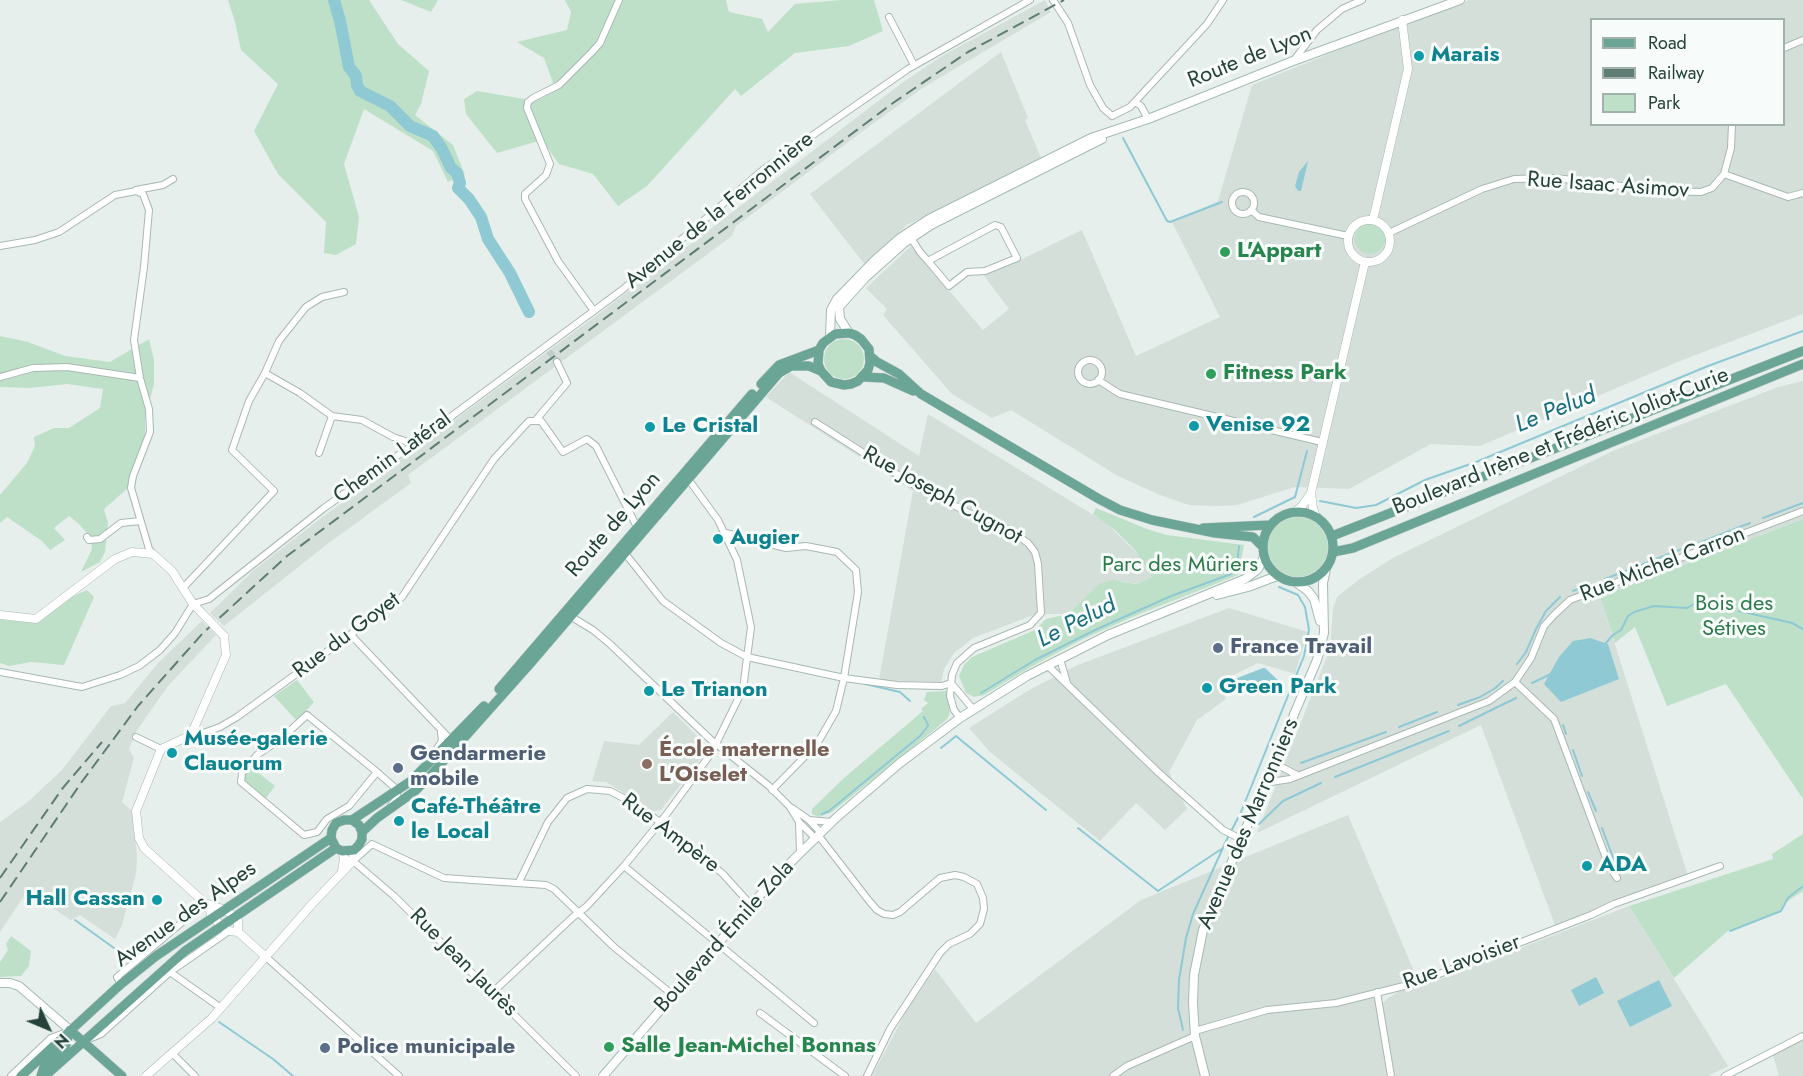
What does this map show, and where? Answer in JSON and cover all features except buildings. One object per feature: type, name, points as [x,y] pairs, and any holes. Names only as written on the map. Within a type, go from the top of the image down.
[{"type":"main road","name":"Route de Lyon","points":[[1402,20],[1451,0]]},
{"type":"main road","name":"Route de Lyon","points":[[1113,132],[1293,61],[1460,0]]},
{"type":"main road","points":[[864,377],[870,363],[870,356],[861,339],[849,333],[840,319],[839,308],[842,302],[878,266],[911,238],[932,225],[1094,144],[1113,132]]},
{"type":"main road","points":[[830,337],[831,310],[837,299],[874,261],[914,228],[1067,149],[1091,138],[1113,132]]},
{"type":"main road","points":[[849,333],[830,337],[819,350],[818,364],[821,371],[825,377],[837,384],[851,384],[864,377],[884,378],[921,394],[1120,510],[1152,520],[1215,533],[1253,537],[1262,546]]},
{"type":"main road","name":"Route de Lyon","points":[[449,742],[568,614],[778,365],[819,350]]},
{"type":"main road","name":"Boulevard Irène et Frédéric Joliot-Curie","points":[[1332,536],[1803,351]]},
{"type":"main road","points":[[870,356],[899,375],[921,394]]},
{"type":"main road","name":"Boulevard Irène et Frédéric Joliot-Curie","points":[[1333,552],[1353,548],[1803,364]]},
{"type":"main road","name":"Route de Lyon","points":[[686,476],[779,373],[798,365],[809,366],[821,371]]},
{"type":"main road","points":[[1310,513],[1324,522],[1332,536],[1333,552],[1326,569],[1308,581],[1297,583],[1283,579],[1266,564],[1262,546],[1263,538],[1270,525],[1285,514],[1310,513]]},
{"type":"main road","points":[[1194,528],[1270,525]]},
{"type":"main road","points":[[818,835],[900,763],[973,709],[1047,665],[1115,632],[1202,598],[1253,574],[1264,556]]},
{"type":"main road","name":"Avenue des Marronniers","points":[[1205,1076],[1195,1034],[1193,1003],[1194,975],[1203,930],[1308,684],[1324,633],[1323,583],[1326,569]]},
{"type":"main road","points":[[1202,598],[1238,590],[1277,576]]},
{"type":"main road","name":"Avenue des Marronniers","points":[[1297,583],[1308,591],[1318,610],[1321,645]]},
{"type":"main road","points":[[362,832],[382,813],[416,791],[436,770],[568,614]]},
{"type":"main road","name":"Avenue des Alpes","points":[[21,1076],[121,984],[156,956],[331,838],[336,823],[351,820],[397,791],[418,774],[449,742]]},
{"type":"main road","points":[[351,820],[362,832],[362,839],[354,850]]},
{"type":"main road","name":"Boulevard Émile Zola","points":[[603,1076],[751,905],[818,835]]},
{"type":"main road","points":[[331,838],[341,852]]},
{"type":"main road","name":"Avenue des Alpes","points":[[43,1076],[165,967],[225,929],[235,917],[341,852],[354,850]]},
{"type":"main road","points":[[0,982],[14,984],[24,990],[122,1076]]},
{"type":"main road","name":"Avenue des Alpes","points":[[43,1076],[44,1067],[66,1045],[70,1030]]},
{"type":"street","points":[[594,311],[558,261],[525,199],[525,194],[546,175],[550,164],[527,108],[528,102],[533,98],[559,85],[596,47],[620,0]]},
{"type":"street","name":"Avenue de la Ferronnière","points":[[594,311],[765,169],[870,94],[914,65],[1030,0]]},
{"type":"street","points":[[1053,0],[1068,22],[1090,85],[1102,108],[1112,116]]},
{"type":"street","points":[[1112,116],[1123,112],[1135,102],[1207,24],[1223,0]]},
{"type":"street","points":[[1293,61],[1317,30],[1342,9],[1362,0]]},
{"type":"street","points":[[889,17],[914,65]]},
{"type":"street","points":[[1373,220],[1408,69],[1402,20]]},
{"type":"street","points":[[1785,48],[1803,40]]},
{"type":"street","points":[[1135,102],[1141,106],[1148,119]]},
{"type":"street","points":[[1112,116],[1110,122],[1113,132]]},
{"type":"street","points":[[1732,126],[1731,148],[1724,174],[1788,197],[1803,194]]},
{"type":"street","name":"Rue Isaac Asimov","points":[[1389,233],[1482,189],[1514,179],[1556,178],[1691,194],[1712,188],[1724,174]]},
{"type":"street","points":[[0,246],[35,240],[58,232],[116,195],[163,184],[173,179]]},
{"type":"street","points":[[136,190],[143,194],[149,210],[134,340],[140,378],[149,409],[150,432],[133,476],[131,488],[140,521],[153,554],[172,571],[193,604],[224,636],[226,655],[191,735],[161,749],[136,811],[139,838],[144,848],[207,904],[225,910],[235,917],[238,921],[238,932]]},
{"type":"street","points":[[1251,210],[1259,218],[1348,236]]},
{"type":"street","points":[[1373,220],[1385,227],[1389,233],[1390,240],[1386,253],[1375,261],[1365,261],[1355,256],[1350,250],[1348,236],[1357,223],[1373,220]]},
{"type":"street","points":[[911,238],[928,261],[949,286],[968,272],[985,271],[1017,258],[1001,227],[995,225],[928,261]]},
{"type":"street","points":[[1316,517],[1311,493],[1365,261]]},
{"type":"street","points":[[183,588],[274,490],[232,450],[249,402],[279,341],[306,307],[322,297],[344,292]]},
{"type":"street","name":"Chemin Latéral","points":[[193,604],[209,599],[324,508],[548,348],[594,311]]},
{"type":"street","name":"Rue du Goyet","points":[[191,735],[195,736],[220,727],[237,717],[402,597],[494,459],[529,422],[538,421],[567,383],[557,362]]},
{"type":"street","points":[[0,377],[33,368],[67,367],[140,378]]},
{"type":"street","points":[[265,373],[300,393],[332,416],[362,420],[393,437],[414,444]]},
{"type":"street","points":[[1098,380],[1120,394],[1322,442]]},
{"type":"street","points":[[319,453],[332,416]]},
{"type":"street","points":[[538,421],[563,452],[587,439],[596,446],[639,531]]},
{"type":"street","name":"Rue Joseph Cugnot","points":[[815,422],[914,485],[971,514],[994,521],[1028,543],[1035,552],[1042,605],[1039,617],[1030,625],[968,652],[957,663],[951,682]]},
{"type":"street","points":[[493,992],[579,912],[624,866],[717,745],[743,689],[751,627],[737,560],[726,533],[686,476]]},
{"type":"street","points":[[1294,512],[1302,506],[1311,493]]},
{"type":"street","name":"Rue Michel Carron","points":[[1265,783],[1290,779],[1489,701],[1515,682],[1531,658],[1544,627],[1570,600],[1803,511]]},
{"type":"street","points":[[87,537],[89,540],[100,539],[121,523],[140,521]]},
{"type":"street","points":[[726,533],[786,548],[806,546],[837,552],[856,570],[858,592],[844,678],[836,711],[817,744],[772,790]]},
{"type":"street","points":[[622,551],[663,601],[721,643],[747,657],[878,683],[942,686],[951,682]]},
{"type":"street","points":[[0,615],[36,619],[116,559],[132,552],[153,554]]},
{"type":"street","points":[[0,672],[82,687],[120,675],[139,666],[160,650],[175,633],[193,604]]},
{"type":"street","name":"Boulevard Émile Zola","points":[[568,614],[610,644],[674,707],[790,807],[809,820],[818,835]]},
{"type":"street","points":[[351,635],[449,738],[450,749],[436,770]]},
{"type":"street","points":[[1060,659],[1068,684]]},
{"type":"street","points":[[1047,665],[1159,773],[1223,830],[1241,839]]},
{"type":"street","points":[[951,682],[973,709]]},
{"type":"street","points":[[951,682],[951,702],[960,718]]},
{"type":"street","points":[[1515,682],[1554,719],[1609,866],[1617,878]]},
{"type":"street","points":[[377,772],[350,806],[327,819],[317,832],[304,835],[241,782],[242,773],[257,755],[282,738],[307,715],[377,772],[397,791],[395,801],[382,813]]},
{"type":"street","points":[[418,774],[423,764],[442,741],[441,732]]},
{"type":"street","points":[[136,737],[161,749]]},
{"type":"street","points":[[1274,764],[1297,775]]},
{"type":"street","name":"Rue Ampère","points":[[519,882],[548,822],[567,798],[587,789],[610,791],[660,822],[723,874],[751,905]]},
{"type":"street","name":"Boulevard Émile Zola","points":[[790,807],[799,822],[818,835]]},
{"type":"street","name":"Boulevard Émile Zola","points":[[809,820],[832,822]]},
{"type":"street","name":"Boulevard Émile Zola","points":[[799,822],[800,852]]},
{"type":"street","points":[[818,835],[870,902],[884,914],[893,915],[900,912],[940,878],[948,876],[964,877],[977,884],[983,898],[984,909],[980,924],[970,934],[949,944],[940,953],[890,1029],[867,1076]]},
{"type":"street","points":[[146,1076],[222,1008],[342,871],[372,844],[444,878],[519,882],[546,885],[554,889],[614,947],[673,995]]},
{"type":"street","points":[[353,861],[354,850]]},
{"type":"street","points":[[341,852],[342,871]]},
{"type":"street","name":"Rue Jean Jaurès","points":[[341,852],[394,896],[576,1076]]},
{"type":"street","points":[[624,866],[814,1023]]},
{"type":"street","name":"Rue Lavoisier","points":[[1113,1076],[1127,1066],[1195,1034],[1268,1010],[1336,1003],[1416,983],[1614,904],[1720,866]]},
{"type":"street","points":[[207,904],[213,918],[225,929],[238,932],[399,1076]]},
{"type":"street","points":[[121,984],[117,977],[207,904]]},
{"type":"street","name":"Avenue des Alpes","points":[[83,1042],[100,1034],[170,972],[225,929]]},
{"type":"street","points":[[170,972],[222,1008]]},
{"type":"street","points":[[1377,992],[1391,1076]]},
{"type":"street","points":[[760,1013],[845,1076]]},
{"type":"street","points":[[11,1076],[51,1038],[70,1030]]},
{"type":"street","points":[[1725,1076],[1803,1036]]},
{"type":"street","points":[[172,1053],[195,1076]]},
{"type":"shaded area","points":[[1045,0],[1051,12],[924,87],[871,125],[736,226],[732,236],[408,475],[411,483],[326,545],[224,626],[210,613],[254,570],[320,519],[596,316],[902,83],[942,56]]},
{"type":"shaded area","points":[[1469,0],[1803,0],[1803,314],[1680,361],[1480,446],[1431,444],[1349,489],[1295,487],[1237,505],[1219,506],[1189,505],[1160,495],[1118,476],[1011,410],[992,418],[952,394],[883,315],[887,309],[866,288],[911,246],[983,330],[1009,309],[982,273],[1014,263],[1082,230],[1136,356],[1220,317],[1172,222],[1218,201],[1252,85],[1420,17]]},
{"type":"shaded area","points":[[1001,52],[1028,118],[1025,120],[1041,158],[907,225],[865,265],[810,194]]},
{"type":"shaded area","points":[[789,372],[919,456],[928,414],[1105,522],[1138,554],[1152,577],[1136,584],[1121,581],[1094,589],[1068,614],[1036,614],[973,638],[954,653],[944,669],[941,682],[879,680],[913,491],[766,397]]},
{"type":"shaded area","points":[[1803,381],[1803,519],[1600,597],[1688,876],[1556,928],[1481,725],[1257,833],[1330,649],[1333,609],[1337,597],[1361,578],[1393,558],[1615,450],[1778,387]]},
{"type":"shaded area","points":[[1229,608],[1308,632],[1295,674],[1258,663],[1219,682],[1226,699],[1197,720],[1169,772],[1187,809],[1165,830],[1136,803],[1100,841],[990,752],[969,728],[1031,689],[1078,665]]},
{"type":"shaded area","points":[[202,621],[216,635],[168,686],[137,730],[129,749],[134,758],[122,802],[133,812],[137,857],[136,874],[122,925],[115,939],[80,915],[71,920],[29,893],[26,893],[0,932],[0,822],[29,801],[62,770],[111,706],[125,703],[159,662]]},
{"type":"shaded area","name":"École maternelle L'Oiselet","points":[[673,712],[709,748],[661,810],[653,811],[606,782],[592,781],[604,741],[639,745]]},
{"type":"shaded area","points":[[1348,815],[1416,976],[1375,994],[1389,1076],[872,1076],[908,1008],[935,969],[976,1023],[1141,900]]},
{"type":"shaded area","points":[[1629,906],[1728,1066],[1708,1076],[1395,1076],[1382,1004],[1388,998],[1398,992],[1435,981]]},
{"type":"shaded area","points":[[1803,1036],[1803,1076],[1779,1076],[1772,1052]]},
{"type":"green space","points":[[228,0],[369,0],[398,44],[429,71],[421,104],[415,115],[453,145],[465,175],[448,182],[433,151],[364,109],[344,164],[359,217],[356,244],[336,255],[324,253],[326,222],[278,174],[254,131],[278,84],[241,50]]},
{"type":"green space","points":[[401,0],[438,0],[431,12]]},
{"type":"green space","points":[[565,0],[726,0],[729,12],[762,19],[768,32],[795,4],[874,0],[883,31],[849,46],[795,53],[741,96],[735,89],[647,186],[618,206],[593,174],[559,164],[542,140],[497,153],[466,114],[464,99],[477,91],[536,101],[556,91],[544,58],[517,42],[567,30],[571,12]]},
{"type":"green space","points":[[1370,224],[1381,228],[1385,239],[1381,250],[1370,254],[1359,250],[1355,239],[1359,228]]},
{"type":"green space","points":[[0,336],[28,342],[65,356],[110,362],[149,339],[154,360],[154,384],[145,417],[145,437],[128,488],[104,509],[108,523],[105,552],[100,562],[81,572],[92,549],[91,538],[79,524],[69,516],[54,528],[65,540],[50,550],[42,541],[7,517],[0,523],[0,495],[27,463],[35,446],[34,437],[54,428],[69,428],[100,408],[103,389],[67,384],[30,388],[0,387]]},
{"type":"green space","points":[[844,339],[858,345],[864,359],[858,373],[844,379],[830,373],[824,359],[830,345]]},
{"type":"green space","name":"Parc des Mûriers","points":[[1096,508],[1167,535],[1244,545],[1238,575],[1083,639],[984,695],[974,697],[966,693],[959,676],[964,665],[972,657],[1035,630],[1046,619],[1068,614],[1099,584],[1113,580],[1136,584],[1152,577],[1135,550],[1116,531],[1093,514]]},
{"type":"green space","points":[[1298,517],[1315,522],[1323,530],[1328,547],[1323,564],[1315,572],[1298,577],[1281,572],[1273,564],[1268,547],[1273,530],[1281,522]]},
{"type":"green space","name":"Bois des Sétives","points":[[1803,519],[1803,799],[1726,684],[1667,706],[1635,627],[1615,643],[1600,597]]},
{"type":"green space","points":[[87,590],[94,597],[64,665],[31,662],[9,666],[0,663],[0,619],[41,620],[67,599]]},
{"type":"green space","points":[[297,680],[314,702],[297,721],[274,696]]},
{"type":"green space","points":[[946,691],[950,708],[949,716],[945,721],[832,812],[819,817],[812,814],[812,809],[844,778],[923,711],[921,709],[928,703],[924,700],[927,692]]},
{"type":"green space","points":[[251,767],[275,786],[266,798],[242,778]]},
{"type":"green space","points":[[1803,834],[1803,891],[1783,904],[1781,911],[1728,931],[1674,978],[1629,906],[1773,859],[1772,854]]},
{"type":"green space","points":[[11,936],[31,951],[29,966],[21,976],[0,977],[0,962],[8,950],[6,944]]},
{"type":"water","points":[[1308,161],[1301,191],[1298,191],[1295,186],[1299,172]]},
{"type":"water","points":[[1590,638],[1608,644],[1619,679],[1561,702],[1544,684],[1559,657],[1573,641]]},
{"type":"water","points":[[1263,668],[1282,684],[1284,689],[1282,692],[1271,695],[1255,680],[1234,692],[1222,684]]},
{"type":"water","points":[[1596,977],[1604,993],[1579,1006],[1571,990]]},
{"type":"water","points":[[1659,980],[1672,1006],[1630,1027],[1617,1001]]},
{"type":"waterway","points":[[334,0],[349,67],[356,76],[360,91],[390,106],[410,126],[433,136],[451,168],[457,173],[460,183],[458,188],[481,217],[488,239],[510,273],[529,312]]},
{"type":"waterway","points":[[1123,138],[1167,221],[1170,222],[1222,202]]},
{"type":"waterway","name":"Le Pelud","points":[[1320,501],[1356,508],[1376,505],[1425,480],[1476,462],[1708,366],[1803,331]]},
{"type":"waterway","name":"Le Pelud","points":[[1254,517],[1295,497],[1307,451]]},
{"type":"waterway","points":[[1763,518],[1803,503]]},
{"type":"waterway","points":[[1699,543],[1750,523]]},
{"type":"waterway","name":"Le Pelud","points":[[981,693],[1035,660],[1095,630],[1171,596],[1231,574],[1237,565],[1239,546]]},
{"type":"waterway","points":[[1605,579],[1687,547]]},
{"type":"waterway","points":[[1573,591],[1591,584]]},
{"type":"waterway","points":[[1183,1030],[1178,1008],[1179,980],[1186,938],[1193,914],[1241,812],[1304,656],[1309,630],[1305,607],[1298,595],[1279,587]]},
{"type":"waterway","points":[[1517,664],[1526,652],[1546,611],[1560,597]]},
{"type":"waterway","name":"Le Pelud","points":[[1605,644],[1621,630],[1628,616],[1654,606],[1687,608],[1703,599],[1733,609]]},
{"type":"waterway","name":"Le Pelud","points":[[1739,611],[1792,623],[1803,629]]},
{"type":"waterway","name":"Le Pelud","points":[[1532,683],[1551,674]]},
{"type":"waterway","points":[[1458,705],[1480,697],[1503,681]]},
{"type":"waterway","name":"Le Pelud","points":[[865,684],[900,692],[910,701]]},
{"type":"waterway","name":"Le Pelud","points":[[1459,726],[1516,698]]},
{"type":"waterway","points":[[1399,727],[1437,712]]},
{"type":"waterway","name":"Le Pelud","points":[[924,717],[928,725]]},
{"type":"waterway","points":[[1563,725],[1566,734]]},
{"type":"waterway","name":"Le Pelud","points":[[822,814],[829,811],[920,736],[928,726]]},
{"type":"waterway","name":"Le Pelud","points":[[1335,777],[1449,731]]},
{"type":"waterway","points":[[1301,763],[1386,732]]},
{"type":"waterway","name":"Le Pelud","points":[[941,748],[956,736],[1046,810]]},
{"type":"waterway","points":[[1573,750],[1582,776]]},
{"type":"waterway","name":"Le Pelud","points":[[1259,824],[1283,801],[1321,783]]},
{"type":"waterway","points":[[1588,792],[1596,811]]},
{"type":"waterway","name":"Le Pelud","points":[[1078,828],[1158,891],[1223,848]]},
{"type":"waterway","points":[[1602,828],[1614,860]]},
{"type":"waterway","name":"Le Pelud","points":[[1730,931],[1781,911],[1788,898],[1803,886]]},
{"type":"waterway","points":[[75,920],[114,948]]},
{"type":"waterway","points":[[219,1022],[273,1059],[293,1076]]},
{"type":"tunnel","points":[[549,351],[557,362]]},
{"type":"railway","points":[[0,902],[81,783],[138,706],[203,633],[287,556],[893,103],[968,52],[1064,0]]},
{"type":"railway","points":[[0,878],[62,789],[102,742]]},
{"type":"place","name":"Marais","points":[[1419,56]]},
{"type":"place","name":"L'Appart","points":[[1225,252]]},
{"type":"place","name":"Fitness Park","points":[[1211,374]]},
{"type":"place","name":"Venise 92","points":[[1194,426]]},
{"type":"place","name":"Le Cristal","points":[[650,427]]},
{"type":"place","name":"Augier","points":[[718,539]]},
{"type":"place","name":"France Travail","points":[[1218,648]]},
{"type":"place","name":"Green Park","points":[[1207,688]]},
{"type":"place","name":"Le Trianon","points":[[649,691]]},
{"type":"place","name":"Musée-galerie Clauorum","points":[[172,753]]},
{"type":"place","name":"École maternelle L'Oiselet","points":[[647,764]]},
{"type":"place","name":"Gendarmerie mobile","points":[[398,768]]},
{"type":"place","name":"Café-Théâtre le Local","points":[[399,821]]},
{"type":"place","name":"ADA","points":[[1587,866]]},
{"type":"place","name":"Hall Cassan","points":[[157,900]]},
{"type":"place","name":"Salle Jean-Michel Bonnas","points":[[609,1047]]},
{"type":"place","name":"Police municipale","points":[[325,1048]]}]
